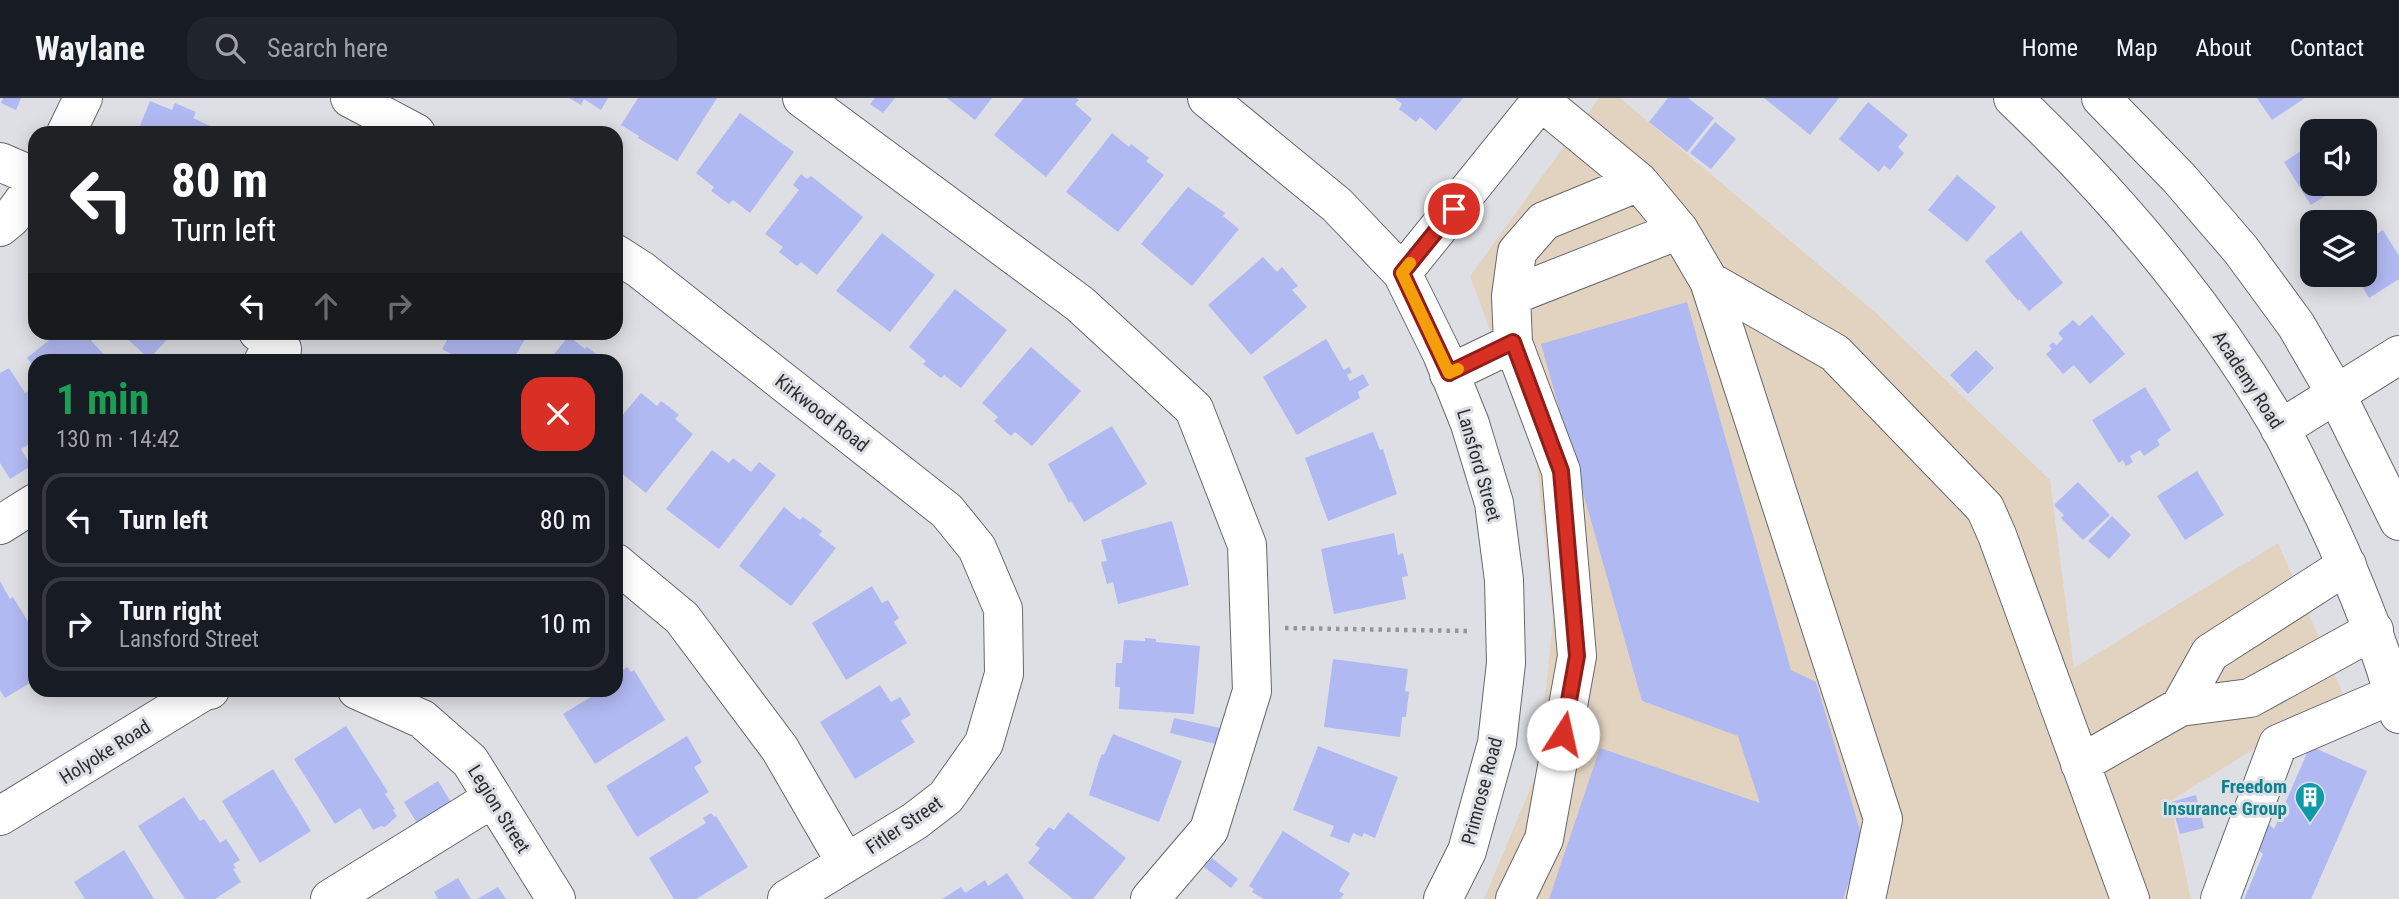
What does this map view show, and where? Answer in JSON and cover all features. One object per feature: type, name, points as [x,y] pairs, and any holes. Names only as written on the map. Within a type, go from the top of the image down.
[{"type":"street","points":[[69,126],[83,98]]},
{"type":"street","points":[[350,98],[403,126]]},
{"type":"street","points":[[802,98],[1080,304],[1194,409],[1247,545],[1251,691],[1209,830],[1150,899]]},
{"type":"street","name":"Lansford Street","points":[[1207,98],[1337,205],[1402,273],[1470,424],[1494,503],[1504,580],[1504,679]]},
{"type":"street","name":"Academy Road","points":[[2013,98],[2106,193],[2171,267],[2238,360],[2280,429],[2347,565],[2374,630],[2397,704]]},
{"type":"street","points":[[2101,98],[2179,178],[2241,250],[2296,326],[2336,394],[2399,521]]},
{"type":"street","points":[[1402,273],[1542,99],[1639,182],[1679,230],[1709,281],[1883,818],[1866,899]]},
{"type":"street","points":[[0,162],[28,174]]},
{"type":"street","points":[[1515,899],[1544,839],[1577,656],[1561,471],[1513,342],[1511,296],[1517,252],[1544,221],[1639,182]]},
{"type":"street","points":[[0,227],[11,218],[28,194]]},
{"type":"street","points":[[1511,296],[1679,230]]},
{"type":"street","name":"Kirkwood Road","points":[[623,258],[947,511],[977,548],[999,598]]},
{"type":"street","points":[[1709,281],[1835,352],[1985,508],[2130,899]]},
{"type":"street","points":[[1449,373],[1513,342]]},
{"type":"street","points":[[2280,429],[2399,355]]},
{"type":"street","points":[[0,525],[28,507]]},
{"type":"street","points":[[2180,707],[2210,653],[2347,565]]},
{"type":"street","points":[[623,569],[682,618],[780,749],[846,863]]},
{"type":"street","name":"Fitler Street","points":[[787,899],[915,821],[946,797],[984,743],[1004,674],[1003,609],[999,598]]},
{"type":"street","points":[[2080,764],[2180,707],[2250,698],[2374,630]]},
{"type":"street","name":"Primrose Road","points":[[1443,899],[1467,851],[1497,743],[1504,679]]},
{"type":"street","name":"Holyoke Road","points":[[0,816],[194,697]]},
{"type":"street","name":"Legion Street","points":[[373,697],[422,719],[470,761],[556,899]]},
{"type":"street","points":[[2220,899],[2278,744],[2397,704]]},
{"type":"street","points":[[330,899],[494,798]]},
{"type":"path","points":[[1249,627],[1506,632]]},
{"type":"shaded area","points":[[1599,98],[1620,98],[1875,312],[2050,480],[2074,668],[2278,543],[2343,694],[2170,801],[2191,899],[1484,899],[1538,770],[1553,619],[1536,457],[1470,276]]},
{"type":"building","points":[[3,98],[21,98],[16,110],[1,103]]},
{"type":"building","points":[[569,98],[608,98],[601,110],[584,99],[581,105]]},
{"type":"building","points":[[638,98],[717,98],[677,161],[621,125]]},
{"type":"building","points":[[875,98],[895,98],[883,113],[870,104]]},
{"type":"building","points":[[947,98],[992,98],[975,120]]},
{"type":"building","points":[[1024,98],[1076,98],[1079,100],[1075,104],[1092,119],[1046,177],[994,135]]},
{"type":"building","points":[[1394,98],[1463,98],[1436,131],[1420,117],[1416,122],[1399,109],[1402,104]]},
{"type":"building","points":[[1668,98],[1688,98],[1714,118],[1687,152],[1649,122]]},
{"type":"building","points":[[1764,98],[1839,98],[1810,135]]},
{"type":"building","points":[[2257,98],[2305,98],[2272,120]]},
{"type":"building","points":[[150,101],[172,110],[175,103],[196,112],[193,118],[210,126],[140,126]]},
{"type":"building","points":[[1868,102],[1908,135],[1898,147],[1904,153],[1890,170],[1884,165],[1879,172],[1839,139]]},
{"type":"building","points":[[740,113],[794,152],[750,213],[733,200],[729,204],[711,191],[714,187],[696,173]]},
{"type":"building","points":[[1715,122],[1736,139],[1711,169],[1690,153]]},
{"type":"building","points":[[1112,133],[1149,158],[1146,161],[1164,175],[1118,232],[1066,192]]},
{"type":"building","points":[[2300,152],[2300,187],[2284,162]]},
{"type":"building","points":[[801,174],[807,179],[811,176],[863,217],[817,275],[801,262],[797,266],[779,252],[783,247],[765,234],[799,190],[793,185]]},
{"type":"building","points":[[1957,175],[1996,207],[1967,242],[1928,210]]},
{"type":"building","points":[[1188,187],[1225,213],[1223,216],[1239,229],[1192,286],[1141,244]]},
{"type":"building","points":[[2305,196],[2325,196],[2311,205]]},
{"type":"building","points":[[2383,230],[2399,256],[2399,279],[2369,298],[2362,287],[2377,287],[2377,234]]},
{"type":"building","points":[[2021,231],[2063,283],[2029,311],[1985,261]]},
{"type":"building","points":[[882,233],[935,275],[890,332],[836,291]]},
{"type":"building","points":[[1263,257],[1277,272],[1282,267],[1298,286],[1292,290],[1307,307],[1251,355],[1208,305]]},
{"type":"building","points":[[955,289],[1007,330],[961,388],[944,375],[941,378],[923,364],[926,361],[909,347]]},
{"type":"building","points":[[1687,302],[1791,670],[1816,682],[1863,840],[1843,899],[1549,899],[1600,748],[1760,803],[1738,736],[1642,701],[1541,344]]},
{"type":"building","points":[[2092,315],[2125,354],[2090,384],[2074,365],[2063,374],[2046,354],[2052,349],[2049,346],[2053,342],[2056,345],[2063,339],[2058,333],[2073,320],[2079,326]]},
{"type":"building","points":[[1326,339],[1344,370],[1349,367],[1352,372],[1347,375],[1350,381],[1363,374],[1369,385],[1358,392],[1360,398],[1297,435],[1263,377]]},
{"type":"building","points":[[49,340],[90,340],[103,354],[32,354]]},
{"type":"building","points":[[129,340],[167,340],[154,354],[144,354]]},
{"type":"building","points":[[447,340],[524,340],[516,354],[451,354],[442,349]]},
{"type":"building","points":[[566,340],[574,340],[596,354],[554,354]]},
{"type":"building","points":[[1031,347],[1081,391],[1032,446],[1015,432],[1011,436],[994,421],[998,417],[982,403]]},
{"type":"building","points":[[1976,350],[1994,368],[1968,394],[1950,375]]},
{"type":"building","points":[[9,368],[25,393],[28,391],[28,445],[21,449],[28,461],[28,468],[10,479],[0,463],[0,373]]},
{"type":"building","points":[[2145,387],[2171,430],[2157,440],[2160,445],[2144,456],[2140,450],[2130,456],[2133,462],[2126,466],[2123,460],[2119,463],[2092,420]]},
{"type":"building","points":[[641,393],[657,406],[661,401],[672,409],[679,415],[675,419],[693,434],[646,493],[623,475],[623,415]]},
{"type":"building","points":[[1112,426],[1147,484],[1084,522],[1071,501],[1069,503],[1048,464]]},
{"type":"building","points":[[1373,432],[1380,450],[1383,449],[1397,494],[1328,521],[1305,458]]},
{"type":"building","points":[[712,450],[729,463],[733,458],[751,472],[759,462],[776,475],[719,549],[666,509]]},
{"type":"building","points":[[2197,471],[2224,515],[2185,540],[2157,496]]},
{"type":"building","points":[[2078,482],[2110,515],[2083,540],[2061,518],[2064,515],[2054,505]]},
{"type":"building","points":[[784,507],[800,520],[803,517],[822,531],[819,535],[836,548],[791,606],[739,566]]},
{"type":"building","points":[[2112,516],[2131,535],[2109,559],[2088,541]]},
{"type":"building","points":[[1172,521],[1189,585],[1118,604],[1113,582],[1107,584],[1101,562],[1107,561],[1101,540]]},
{"type":"building","points":[[1394,533],[1398,555],[1403,553],[1408,576],[1402,577],[1406,599],[1334,614],[1321,549]]},
{"type":"building","points":[[0,581],[28,622],[28,684],[5,698],[0,690]]},
{"type":"building","points":[[872,586],[882,603],[888,600],[899,618],[894,622],[907,643],[846,680],[812,623]]},
{"type":"building","points":[[1145,638],[1156,639],[1156,642],[1200,646],[1194,714],[1119,709],[1120,687],[1115,687],[1116,663],[1122,663],[1124,640],[1145,641]]},
{"type":"building","points":[[1333,659],[1408,669],[1405,691],[1409,692],[1400,737],[1324,727]]},
{"type":"building","points":[[627,667],[631,672],[634,670],[665,720],[595,764],[563,714],[591,697],[623,697],[623,670]]},
{"type":"building","points":[[880,685],[891,702],[900,697],[907,708],[911,715],[901,721],[915,742],[855,779],[820,722]]},
{"type":"building","points":[[1174,718],[1220,728],[1222,731],[1216,744],[1170,733]]},
{"type":"building","points":[[346,726],[388,792],[385,794],[395,809],[393,810],[397,816],[385,827],[373,830],[360,808],[335,824],[294,759]]},
{"type":"building","points":[[1113,734],[1182,761],[1159,822],[1089,795],[1099,761]]},
{"type":"building","points":[[687,736],[702,762],[694,767],[709,792],[637,837],[606,786]]},
{"type":"building","points":[[1318,746],[1398,777],[1375,838],[1364,833],[1362,837],[1353,833],[1349,843],[1330,836],[1334,826],[1293,810]]},
{"type":"building","name":"Freedom Insurance Group","points":[[2310,746],[2367,771],[2311,899],[2244,899],[2263,854],[2245,839],[2264,819],[2274,829]]},
{"type":"building","points":[[273,769],[311,831],[260,863],[222,801]]},
{"type":"building","points":[[438,781],[451,802],[417,823],[404,802]]},
{"type":"building","points":[[2196,795],[2204,828],[2180,834],[2171,802]]},
{"type":"building","points":[[184,797],[200,821],[204,819],[220,843],[226,839],[240,860],[233,864],[236,868],[233,869],[241,882],[215,899],[185,899],[138,826]]},
{"type":"building","points":[[1068,812],[1126,858],[1093,899],[1073,899],[1028,863],[1040,848],[1035,845],[1043,834],[1049,827],[1054,830]]},
{"type":"building","points":[[711,813],[716,816],[748,867],[696,899],[674,899],[649,858],[706,823],[703,818]]},
{"type":"building","points":[[1283,831],[1350,873],[1339,891],[1344,894],[1340,899],[1264,899],[1252,892],[1254,889],[1249,886]]},
{"type":"building","points":[[124,850],[154,899],[85,899],[74,882]]},
{"type":"building","points":[[1212,858],[1238,879],[1231,888],[1204,867]]},
{"type":"building","points":[[1007,873],[1024,899],[942,899],[961,887],[965,893],[985,880],[988,886]]},
{"type":"building","points":[[458,878],[471,899],[438,899],[434,892]]},
{"type":"building","points":[[498,887],[506,899],[477,899]]},
{"type":"slow traffic","points":[[1410,263],[1402,273],[1449,373],[1458,369]]},
{"type":"place","name":"Freedom Insurance Group","points":[[2310,824]]},
{"type":"route","points":[[1454,209],[1402,273],[1449,373],[1513,342],[1561,471],[1577,656],[1563,734]]}]
